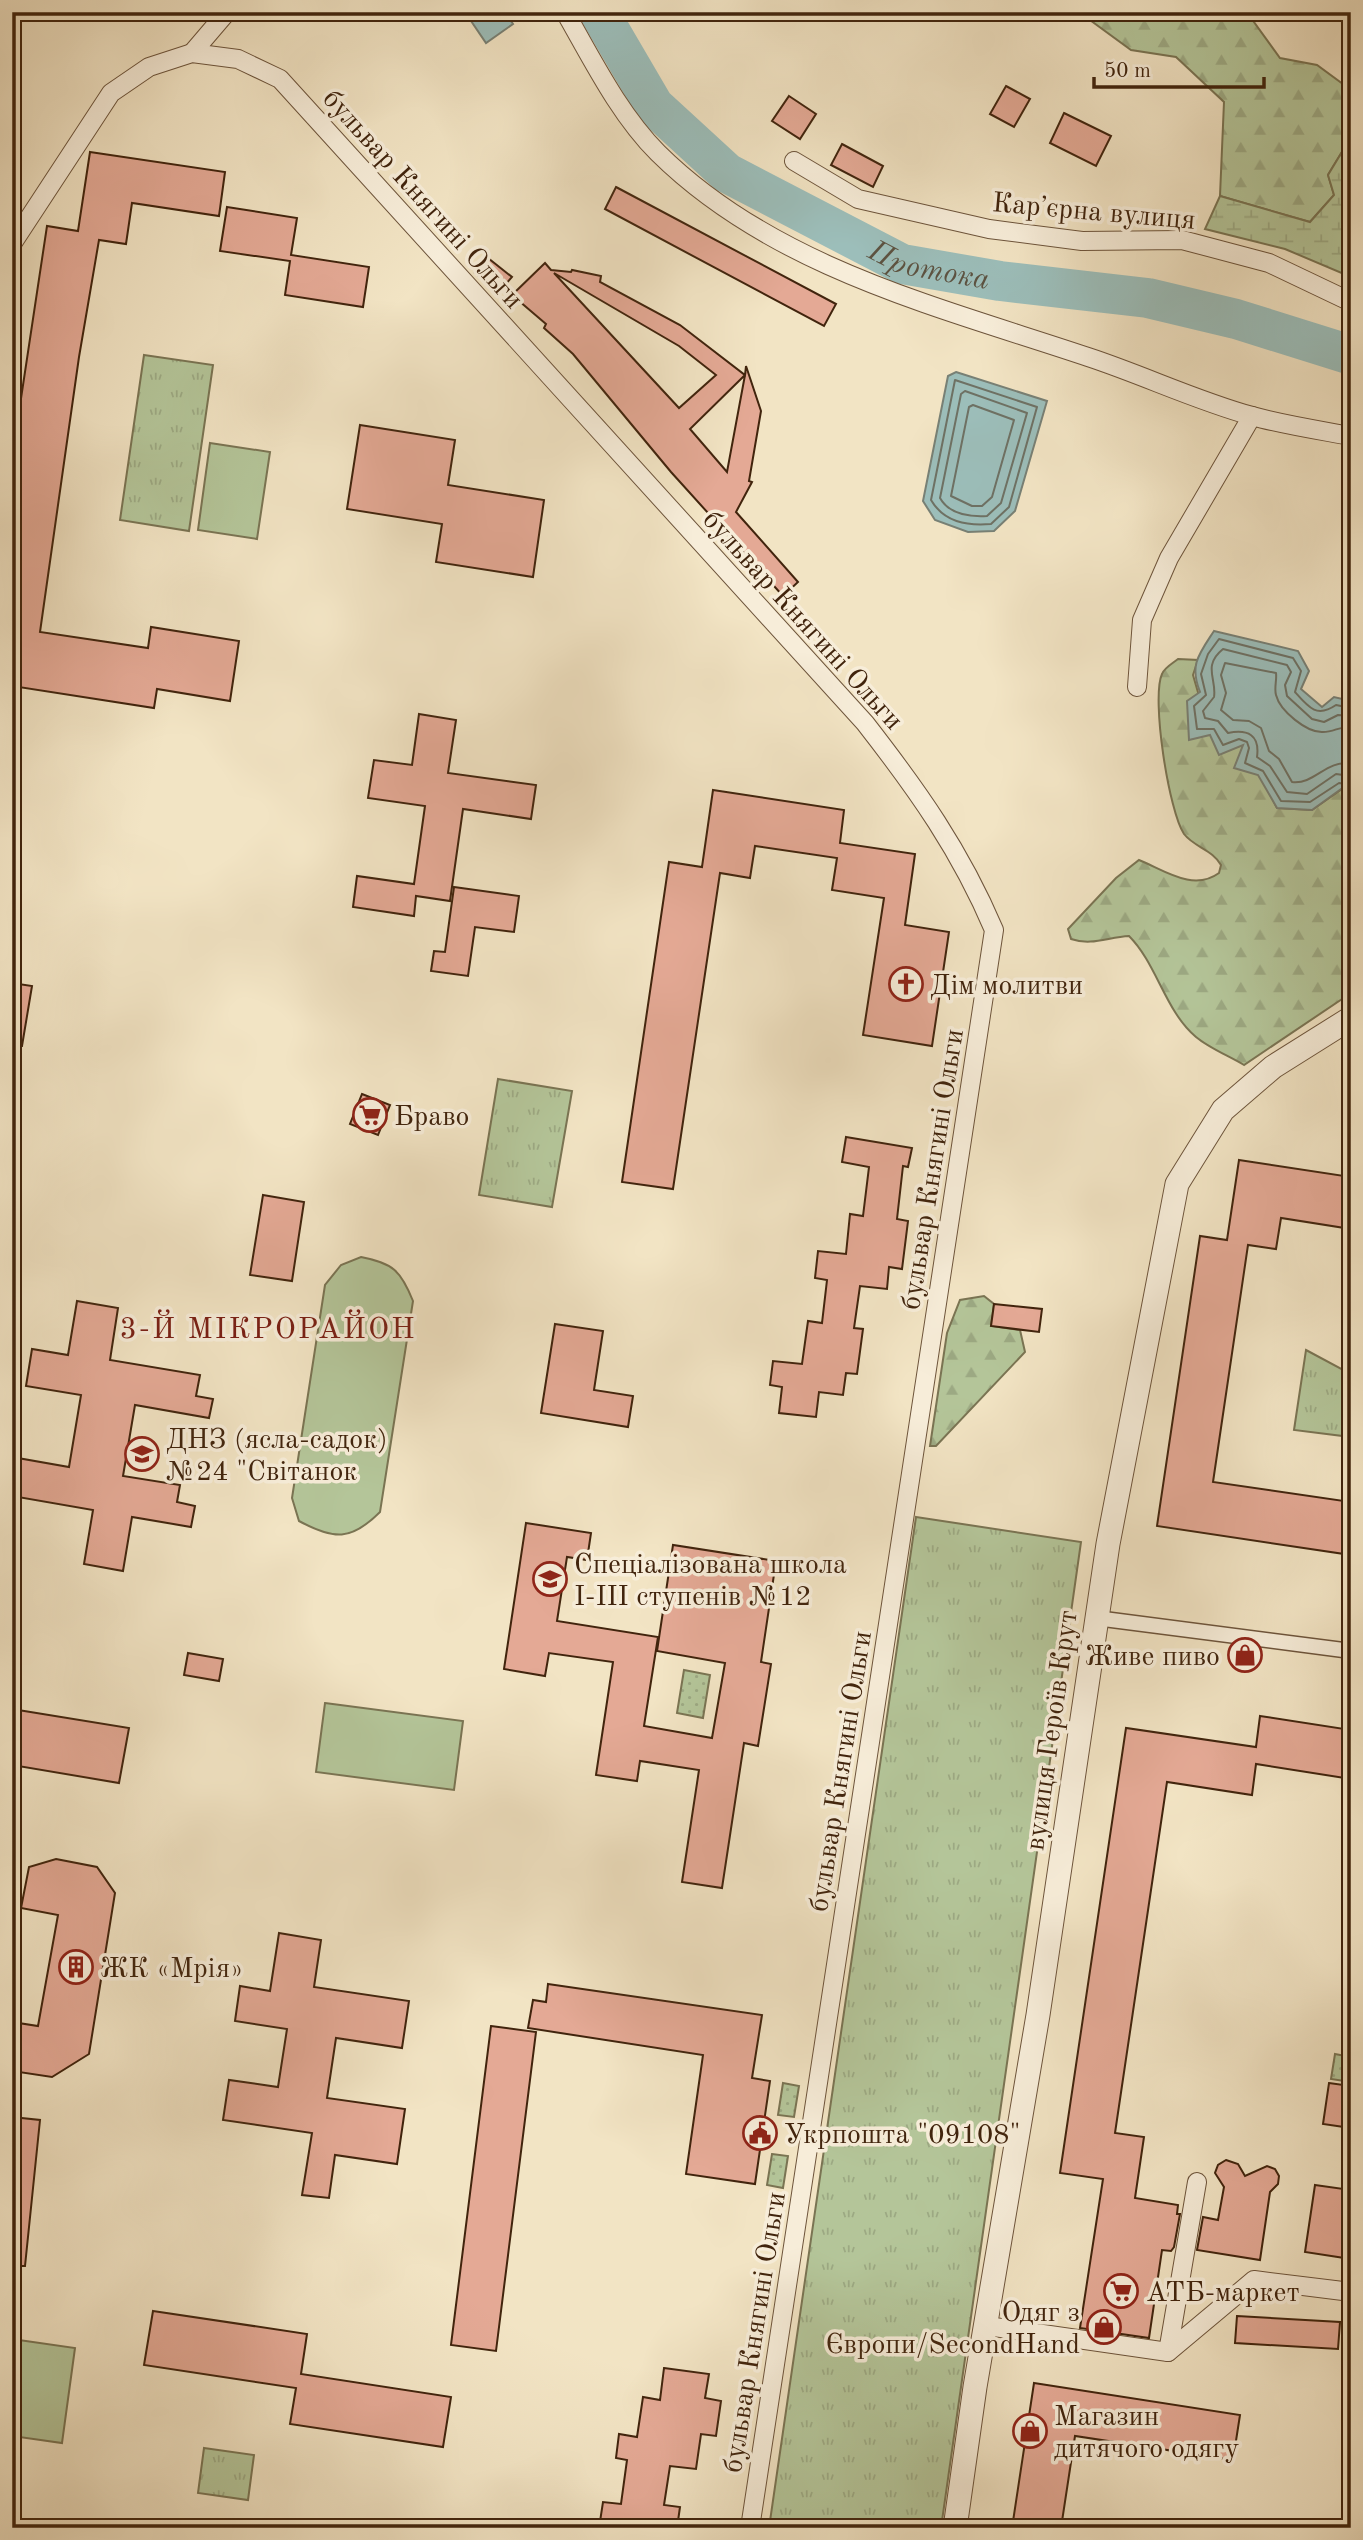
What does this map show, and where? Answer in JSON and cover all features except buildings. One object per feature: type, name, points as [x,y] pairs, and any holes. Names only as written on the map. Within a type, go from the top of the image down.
[{"type":"street","points":[[12,244],[111,93],[149,67],[192,53],[227,12]]},
{"type":"street","points":[[565,12],[619,102],[657,152],[708,195],[777,239],[854,279],[1097,360],[1252,416],[1351,436]]},
{"type":"street","name":"бульвар Княгині Ольги","points":[[192,53],[238,59],[280,79],[864,723],[924,798],[974,883],[994,930],[750,2528]]},
{"type":"street","name":"Карʼєрна вулиця","points":[[794,161],[858,199],[989,229],[1082,241],[1181,240],[1269,263],[1351,302]]},
{"type":"street","points":[[1137,687],[1142,620],[1169,558],[1252,416]]},
{"type":"street","name":"вулиця Героїв Крут","points":[[955,2528],[975,2387],[1038,2015],[1096,1618],[1177,1184],[1223,1110],[1273,1066],[1351,1018]]},
{"type":"street","points":[[1096,1618],[1351,1651]]},
{"type":"street","points":[[1168,2352],[1196,2182]]},
{"type":"street","points":[[987,2326],[1168,2352],[1254,2280],[1351,2292]]},
{"type":"green space","points":[[1079,12],[1242,12],[1251,18],[1280,58],[1317,65],[1351,90],[1351,137],[1328,175],[1334,195],[1310,222],[1220,196],[1224,102],[1176,57],[1131,50]]},
{"type":"green space","points":[[1351,137],[1351,277],[1285,249],[1205,229],[1220,196],[1310,222],[1334,195],[1328,175]]},
{"type":"green space","points":[[144,355],[213,365],[189,531],[120,520]]},
{"type":"green space","points":[[210,443],[270,452],[257,539],[198,530]]},
{"type":"green space","points":[[1178,659],[1198,660],[1193,675],[1210,734],[1244,744],[1277,808],[1312,810],[1342,789],[1351,792],[1351,993],[1244,1065],[1207,1045],[1185,1026],[1139,947],[1129,936],[1079,941],[1071,939],[1068,929],[1116,878],[1139,860],[1168,874],[1189,880],[1209,878],[1219,873],[1221,865],[1218,860],[1184,834],[1178,822],[1163,755],[1159,687],[1163,672]]},
{"type":"green space","points":[[498,1079],[572,1091],[552,1207],[479,1195]]},
{"type":"green space","points":[[361,1257],[381,1262],[400,1275],[413,1301],[380,1512],[351,1533],[332,1534],[299,1521],[292,1498],[325,1285],[341,1265]]},
{"type":"green space","points":[[984,1296],[994,1304],[991,1326],[1020,1330],[1025,1352],[936,1446],[930,1446],[947,1333],[960,1300]]},
{"type":"green space","points":[[1306,1350],[1351,1374],[1351,1437],[1294,1430]]},
{"type":"green space","points":[[916,1517],[1081,1542],[941,2528],[769,2528]]},
{"type":"green space","points":[[684,1670],[710,1675],[703,1718],[677,1713]]},
{"type":"green space","points":[[325,1703],[463,1721],[454,1790],[316,1772]]},
{"type":"green space","points":[[1335,2054],[1351,2057],[1351,2082],[1331,2079]]},
{"type":"green space","points":[[783,2083],[799,2086],[794,2117],[778,2115]]},
{"type":"green space","points":[[772,2154],[788,2156],[783,2188],[767,2185]]},
{"type":"green space","points":[[12,2339],[75,2348],[62,2443],[12,2436]]},
{"type":"green space","points":[[204,2448],[254,2455],[248,2500],[198,2493]]},
{"type":"water","points":[[465,12],[505,12],[513,24],[486,43]]},
{"type":"water","points":[[956,372],[1047,401],[1015,511],[994,531],[968,532],[935,520],[923,501],[948,376]]},
{"type":"water","points":[[1214,631],[1298,651],[1309,671],[1301,689],[1322,707],[1334,697],[1351,701],[1351,792],[1341,789],[1312,810],[1277,808],[1258,775],[1234,768],[1243,745],[1219,755],[1210,735],[1189,740],[1187,701],[1200,692],[1195,674],[1197,660]]},
{"type":"waterway","name":"Протока","points":[[599,12],[654,106],[727,173],[902,264],[1000,281],[1148,298],[1236,319],[1351,355]]},
{"type":"place","name":"Дім молитви","points":[[906,984]]},
{"type":"place","name":"Браво","points":[[370,1115]]},
{"type":"place","name":"ДНЗ (ясла-садок) №24 \"Світанок","points":[[142,1454]]},
{"type":"place","name":"Спеціалізована школа І-ІІІ ступенів №12","points":[[550,1579]]},
{"type":"place","name":"Живе пиво","points":[[1245,1655]]},
{"type":"place","name":"ЖК «Мрія»","points":[[76,1967]]},
{"type":"place","name":"Укрпошта \"09108\"","points":[[760,2133]]},
{"type":"place","name":"АТБ-маркет","points":[[1121,2291]]},
{"type":"place","name":"Одяг з Європи/SecondHand","points":[[1104,2327]]},
{"type":"place","name":"Магазин дитячого одягу","points":[[1030,2431]]},
{"type":"district","name":"3-Й МІКРОРАЙОН","points":[[268,1328]]}]
